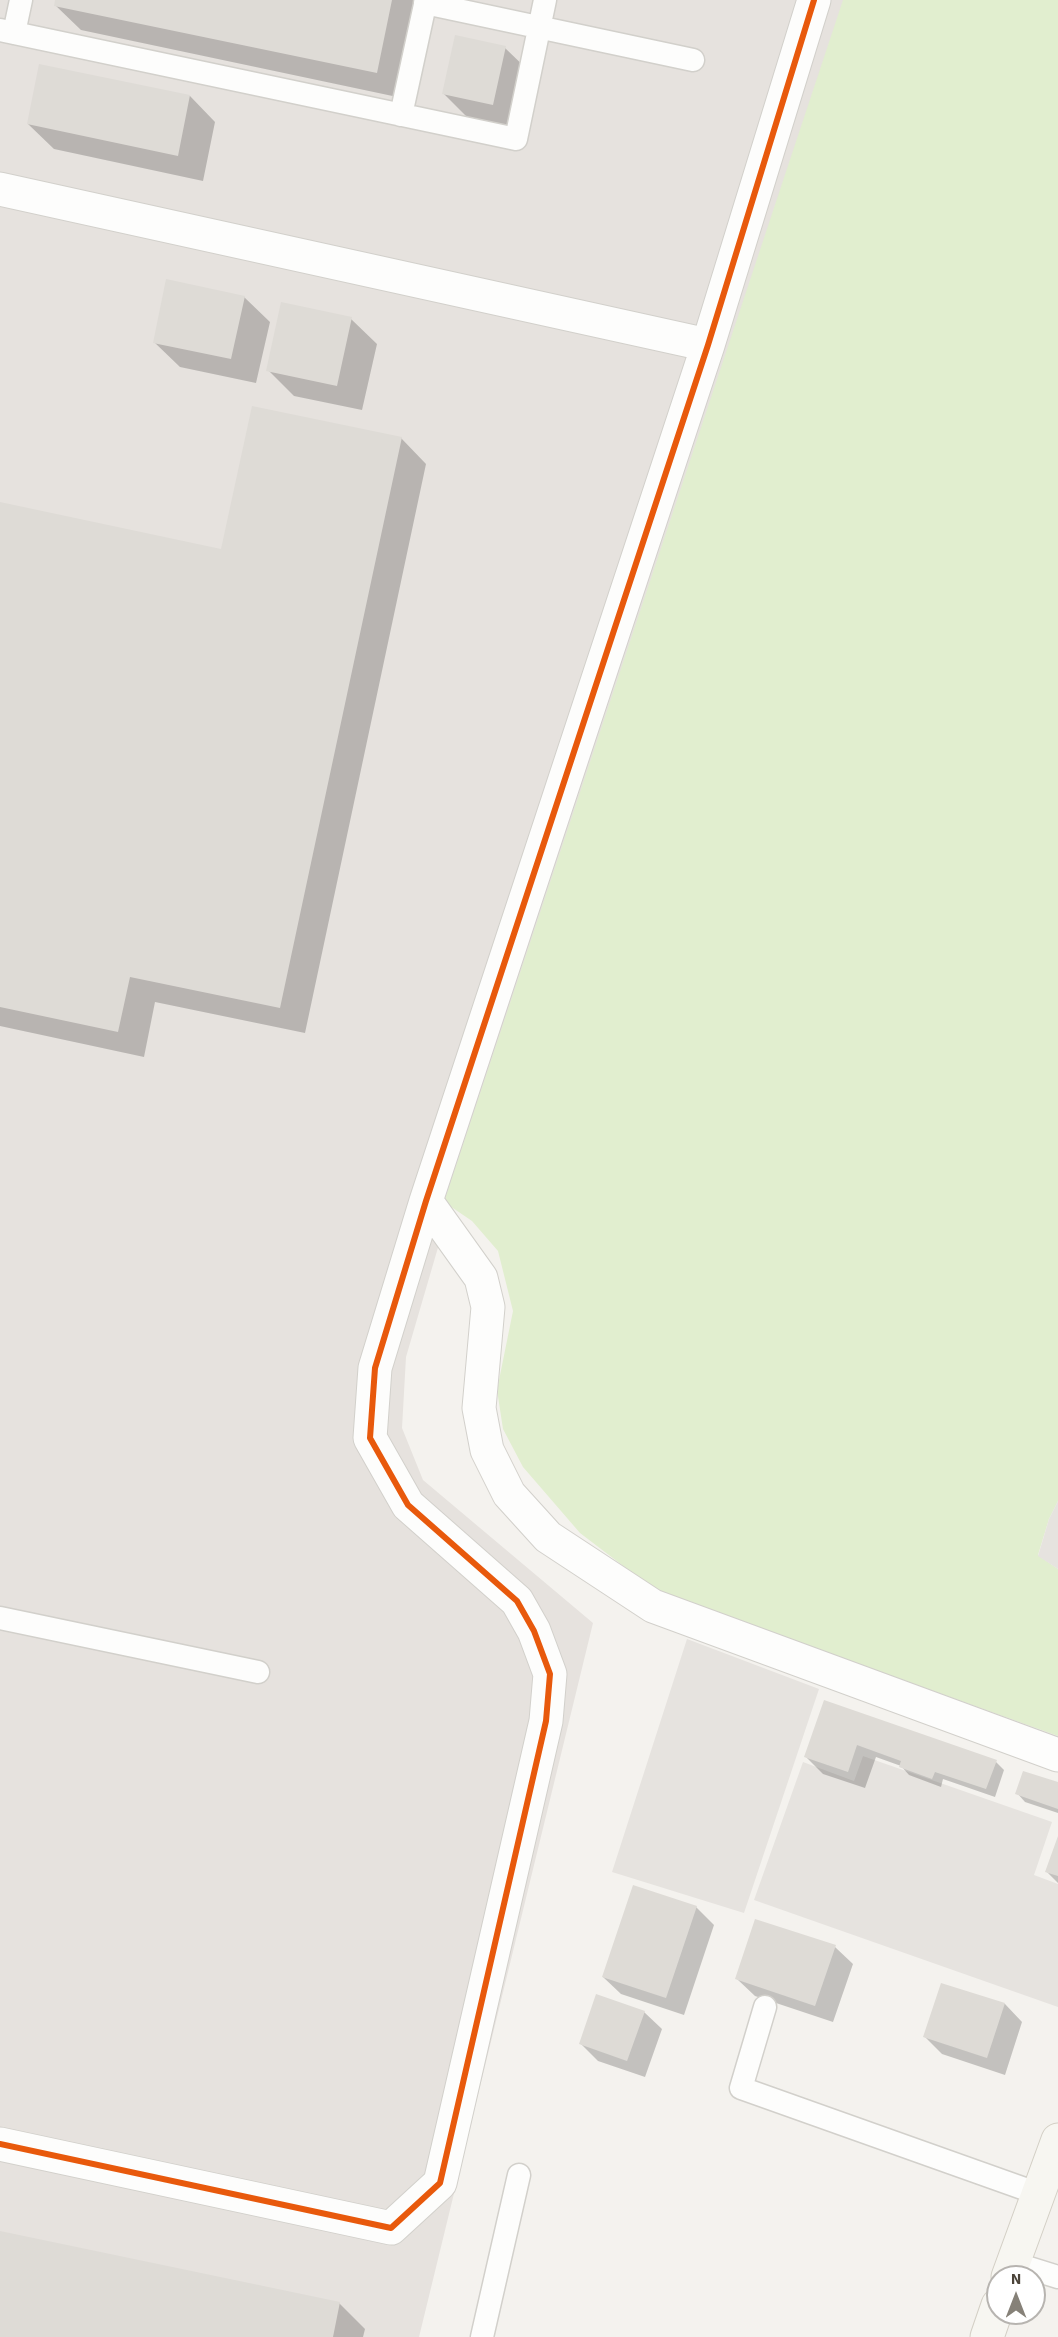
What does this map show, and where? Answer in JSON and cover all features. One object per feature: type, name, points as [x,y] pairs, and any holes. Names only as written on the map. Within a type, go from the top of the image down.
[{"type":"street","points":[[0,2144],[391,2228],[440,2183],[546,1721],[550,1674],[534,1631],[517,1601],[408,1505],[370,1438],[375,1368],[426,1201],[708,345],[814,0]]},
{"type":"street","points":[[0,189],[708,345]]},
{"type":"street","points":[[426,1201],[481,1278],[488,1307],[479,1408],[487,1450],[510,1494],[548,1537],[653,1606],[1058,1755]]},
{"type":"street","points":[[1013,2265],[1058,2140]]},
{"type":"lane","points":[[21,0],[7,32],[516,139],[545,0]]},
{"type":"lane","points":[[401,115],[425,1],[693,60]]},
{"type":"lane","points":[[0,1618],[258,1672]]},
{"type":"lane","points":[[765,2007],[741,2088],[1039,2194]]},
{"type":"lane","points":[[482,2337],[519,2175]]},
{"type":"shaded area","points":[[0,0],[846,0],[444,1227],[406,1357],[402,1428],[423,1480],[593,1623],[419,2337],[0,2337]]},
{"type":"shaded area","points":[[1058,1501],[1058,1569],[1038,1556],[1049,1519]]},
{"type":"shaded area","points":[[687,1639],[819,1689],[744,1913],[612,1872]]},
{"type":"shaded area","points":[[863,1756],[1052,1822],[1034,1875],[1058,1884],[1058,2007],[754,1900],[803,1762],[854,1781]]},
{"type":"green space","points":[[843,0],[1058,0],[1058,1501],[1049,1519],[1038,1555],[1058,1569],[1058,1736],[656,1591],[580,1533],[523,1467],[503,1429],[497,1390],[513,1311],[498,1251],[472,1221],[444,1202]]},
{"type":"building","points":[[55,0],[392,0],[377,73],[54,6]]},
{"type":"building","points":[[455,35],[506,46],[493,105],[442,94]]},
{"type":"building","points":[[39,64],[190,95],[178,156],[27,124]]},
{"type":"building","points":[[166,279],[245,296],[231,359],[153,343]]},
{"type":"building","points":[[281,302],[352,317],[337,386],[266,371]]},
{"type":"building","points":[[252,406],[402,437],[280,1008],[130,977],[118,1032],[0,1007],[0,502],[221,549]]},
{"type":"building","points":[[824,1700],[997,1760],[986,1789],[935,1772],[932,1779],[899,1767],[901,1761],[857,1745],[848,1772],[804,1757]]},
{"type":"building","points":[[1023,1771],[1058,1782],[1058,1809],[1015,1794]]},
{"type":"building","points":[[1058,1836],[1058,1876],[1045,1872]]},
{"type":"building","points":[[633,1885],[697,1906],[666,1998],[602,1977]]},
{"type":"building","points":[[755,1919],[836,1945],[815,2006],[735,1979]]},
{"type":"building","points":[[941,1983],[1005,2003],[987,2058],[923,2037]]},
{"type":"building","points":[[596,1994],[645,2011],[627,2061],[579,2044]]},
{"type":"building","points":[[0,2231],[340,2302],[333,2337],[0,2337]]},
{"type":"cycle path","points":[[0,2144],[391,2228],[440,2183],[546,1721],[550,1674],[534,1631],[517,1601],[408,1505],[370,1438],[375,1368],[426,1201],[708,345],[814,0]]}]
